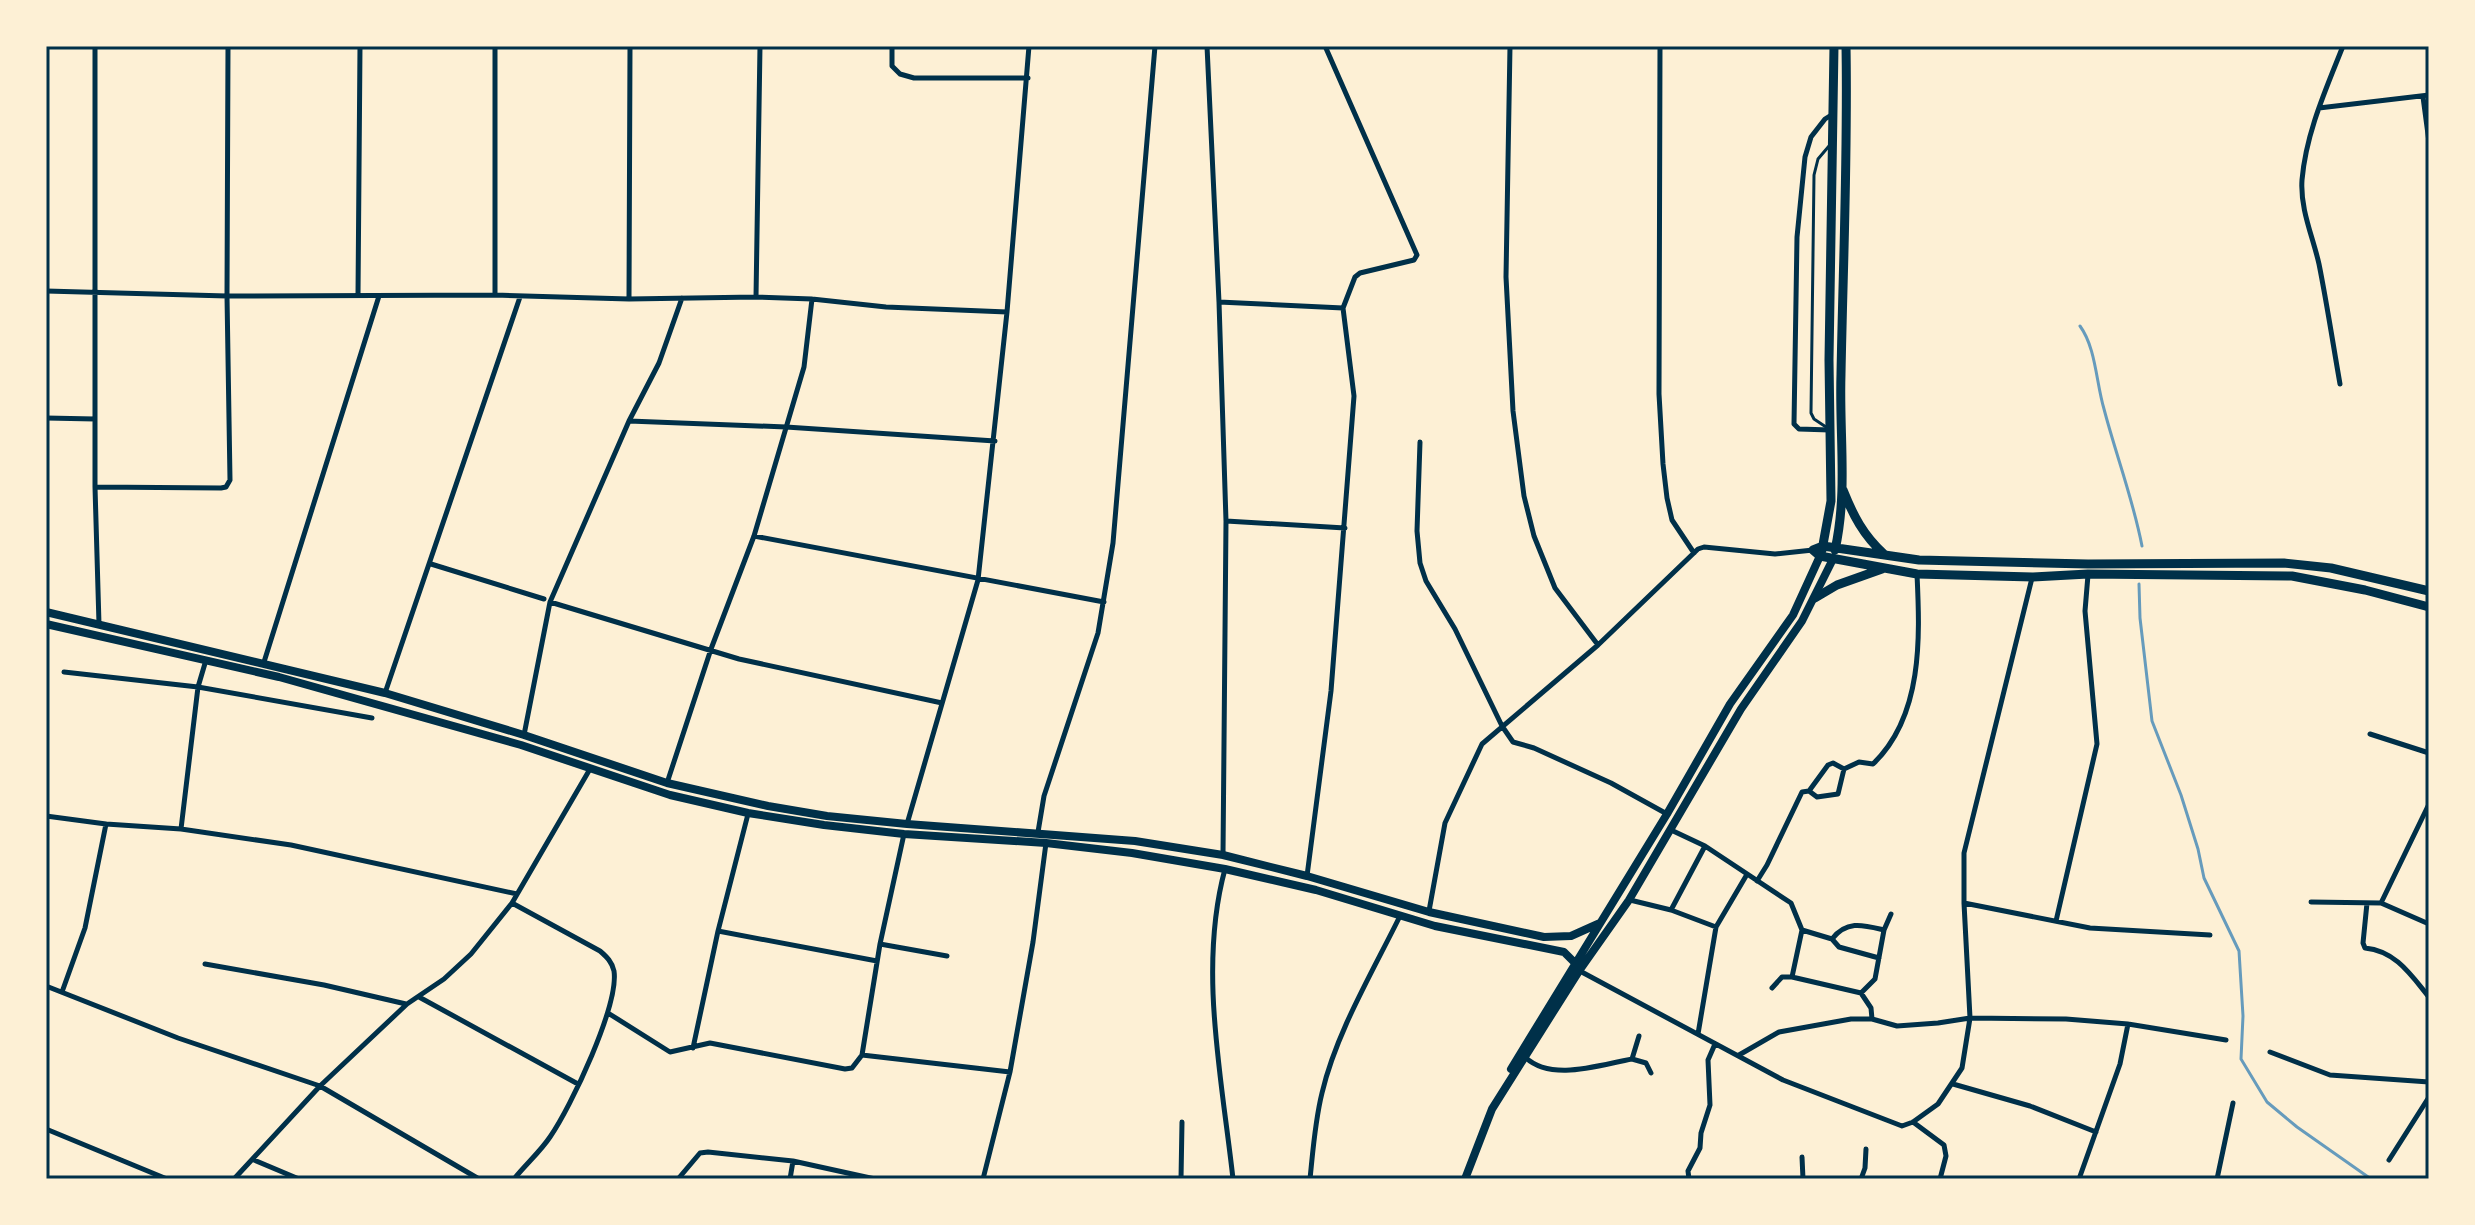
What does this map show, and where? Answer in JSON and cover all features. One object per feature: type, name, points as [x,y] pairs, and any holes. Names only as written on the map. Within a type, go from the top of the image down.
[{"type":"main road","points":[[1588,953],[1600,923],[1730,704],[1793,615],[1819,551],[1831,501],[1834,46]]},
{"type":"main road","points":[[1462,1179],[1488,1106],[1576,967],[1629,900],[1734,719],[1815,598],[1833,559],[1842,487],[1840,379],[1847,197],[1846,46]]},
{"type":"main road","points":[[1842,487],[1859,526],[1886,556]]},
{"type":"main road","points":[[1819,551],[1836,546],[1919,560],[2088,564],[2284,563],[2331,568],[2429,591]]},
{"type":"main road","points":[[1819,551],[1833,559],[1917,574],[2292,576],[2365,590],[2429,607]]},
{"type":"main road","points":[[1815,598],[1837,585],[1884,569]]},
{"type":"main road","points":[[46,612],[385,693],[667,783],[796,816],[904,834],[1046,843],[1132,853],[1225,869],[1316,890],[1435,926],[1564,952],[1588,953]]},
{"type":"main road","points":[[46,624],[206,659],[395,708],[521,745],[670,795],[748,813],[1135,841],[1223,855],[1429,912],[1544,937],[1571,936],[1600,923]]},
{"type":"main road","points":[[1571,936],[1588,953]]},
{"type":"main road","points":[[1564,952],[1576,967]]},
{"type":"main road","points":[[1462,1179],[1492,1109],[1576,967]]},
{"type":"street","points":[[95,46],[95,487],[99,625]]},
{"type":"street","points":[[95,487],[221,488],[229,484],[228,46]]},
{"type":"street","points":[[358,296],[360,46]]},
{"type":"street","points":[[495,46],[495,295]]},
{"type":"street","points":[[629,299],[630,46]]},
{"type":"street","points":[[756,297],[760,46]]},
{"type":"street","points":[[892,46],[892,66],[900,74],[914,78],[1028,78]]},
{"type":"street","points":[[907,824],[978,580],[995,441],[1029,46]]},
{"type":"street","points":[[1038,832],[1044,796],[1098,633],[1113,543],[1155,46]]},
{"type":"street","points":[[1207,46],[1226,521],[1223,855]]},
{"type":"street","points":[[1307,876],[1331,691],[1354,396],[1343,308],[1355,277],[1360,273],[1414,260],[1417,255],[1325,46]]},
{"type":"street","points":[[1510,46],[1506,277],[1513,411],[1524,496],[1534,536],[1555,588],[1598,645]]},
{"type":"street","points":[[1660,46],[1659,394],[1663,464],[1672,520],[1694,553]]},
{"type":"street","points":[[2340,384],[2302,183],[2319,108],[2343,46]]},
{"type":"street","points":[[2319,108],[2426,96],[2429,142]]},
{"type":"street","points":[[1830,430],[1799,429],[1794,424],[1794,392],[1797,237],[1805,157],[1811,137],[1825,119],[1834,114]]},
{"type":"street","points":[[46,291],[227,296],[756,297],[1007,312]]},
{"type":"street","points":[[264,662],[379,296]]},
{"type":"street","points":[[385,693],[520,297]]},
{"type":"street","points":[[524,735],[547,600],[659,363],[682,298]]},
{"type":"street","points":[[667,783],[711,649],[754,536],[804,367],[812,299]]},
{"type":"street","points":[[1219,302],[1343,308]]},
{"type":"street","points":[[46,418],[95,419]]},
{"type":"street","points":[[629,421],[786,427],[995,441]]},
{"type":"street","points":[[1420,442],[1417,531],[1420,563],[1426,581],[1455,629],[1502,726],[1513,742],[1534,748],[1611,783],[1667,814]]},
{"type":"street","points":[[1226,521],[1345,528]]},
{"type":"street","points":[[754,536],[1104,602]]},
{"type":"street","points":[[1429,912],[1445,823],[1482,744],[1598,645],[1704,547],[1775,554],[1819,551]]},
{"type":"street","points":[[431,564],[739,659],[942,703]]},
{"type":"street","points":[[1844,769],[1859,762],[1873,764],[1903,717],[1911,698],[1917,678],[1918,658],[1917,574]]},
{"type":"street","points":[[2056,921],[2097,744],[2085,611],[2088,574]]},
{"type":"street","points":[[1576,967],[1783,1080],[1902,1126],[1938,1104],[1962,1068],[1970,1018],[1964,853],[2033,577]]},
{"type":"street","points":[[181,829],[198,687],[206,659]]},
{"type":"street","points":[[64,672],[198,687],[372,718]]},
{"type":"street","points":[[2370,734],[2429,753]]},
{"type":"street","points":[[1809,791],[1828,765],[1833,763],[1844,769]]},
{"type":"street","points":[[234,1179],[320,1086],[407,1004],[444,979],[471,954],[512,903],[590,769]]},
{"type":"street","points":[[1757,881],[1783,833],[1797,797],[1809,791],[1817,797],[1838,794],[1844,769]]},
{"type":"street","points":[[2381,903],[2429,804]]},
{"type":"street","points":[[693,1048],[748,813]]},
{"type":"street","points":[[46,816],[181,829],[291,845],[517,894]]},
{"type":"street","points":[[62,992],[85,928],[106,824]]},
{"type":"street","points":[[1671,830],[1705,846],[1791,903],[1802,930],[1792,977]]},
{"type":"street","points":[[608,1013],[665,1050],[676,1052],[703,1044],[716,1044],[852,1068],[862,1055],[880,944],[904,834]]},
{"type":"street","points":[[983,1179],[1010,1072],[1033,942],[1046,843]]},
{"type":"street","points":[[1671,910],[1705,846]]},
{"type":"street","points":[[1225,869],[1218,896],[1211,966],[1233,1179]]},
{"type":"street","points":[[1698,1034],[1716,927],[1747,876]]},
{"type":"street","points":[[1629,900],[1671,910],[1716,927]]},
{"type":"street","points":[[2311,902],[2381,903],[2429,924]]},
{"type":"street","points":[[512,903],[607,956],[614,969],[608,1013],[578,1084],[549,1138],[514,1179]]},
{"type":"street","points":[[1964,903],[2090,928],[2210,935]]},
{"type":"street","points":[[2367,903],[2365,948],[2378,950],[2400,962],[2429,997]]},
{"type":"street","points":[[1861,993],[1875,979],[1884,930],[1891,914]]},
{"type":"street","points":[[1310,1179],[1323,1089],[1339,1045],[1400,916]]},
{"type":"street","points":[[1832,939],[1841,928],[1854,925],[1884,930]]},
{"type":"street","points":[[1802,930],[1832,939],[1839,947],[1879,958]]},
{"type":"street","points":[[718,931],[877,961]]},
{"type":"street","points":[[880,944],[947,956]]},
{"type":"street","points":[[205,964],[324,985],[407,1004]]},
{"type":"street","points":[[1772,988],[1782,977],[1792,977],[1861,993],[1871,1008],[1872,1019]]},
{"type":"street","points":[[46,986],[178,1038],[320,1086],[479,1179]]},
{"type":"street","points":[[419,997],[578,1084]]},
{"type":"street","points":[[1739,1055],[1779,1032],[1872,1019],[1897,1026],[1970,1018],[2066,1019],[2128,1024],[2226,1040]]},
{"type":"street","points":[[2079,1179],[2120,1064],[2128,1024]]},
{"type":"street","points":[[1632,1059],[1639,1036]]},
{"type":"street","points":[[1689,1179],[1688,1171],[1700,1148],[1701,1133],[1710,1105],[1708,1060],[1715,1044]]},
{"type":"street","points":[[2270,1052],[2330,1075],[2429,1082]]},
{"type":"street","points":[[862,1055],[1010,1072]]},
{"type":"street","points":[[1525,1057],[1545,1070],[1586,1068],[1632,1059],[1646,1063],[1651,1073]]},
{"type":"street","points":[[1953,1084],[2030,1106],[2096,1132]]},
{"type":"street","points":[[2389,1160],[2429,1097]]},
{"type":"street","points":[[2217,1179],[2233,1103]]},
{"type":"street","points":[[1181,1179],[1182,1122]]},
{"type":"street","points":[[1913,1122],[1944,1145],[1946,1156],[1940,1179]]},
{"type":"street","points":[[46,1129],[167,1179]]},
{"type":"street","points":[[1861,1179],[1866,1149]]},
{"type":"street","points":[[678,1179],[700,1153],[708,1152],[793,1161],[875,1179]]},
{"type":"street","points":[[1802,1157],[1803,1179]]},
{"type":"street","points":[[254,1160],[299,1179]]},
{"type":"street","points":[[790,1179],[793,1161]]},
{"type":"lane","points":[[1830,430],[1814,419],[1811,413],[1814,175],[1818,159],[1834,140]]},
{"type":"waterway","points":[[2080,326],[2093,355],[2104,409],[2142,546]]},
{"type":"waterway","points":[[2139,584],[2152,721],[2181,795],[2204,878],[2239,951],[2243,1016],[2241,1059],[2267,1102],[2371,1179]]}]
